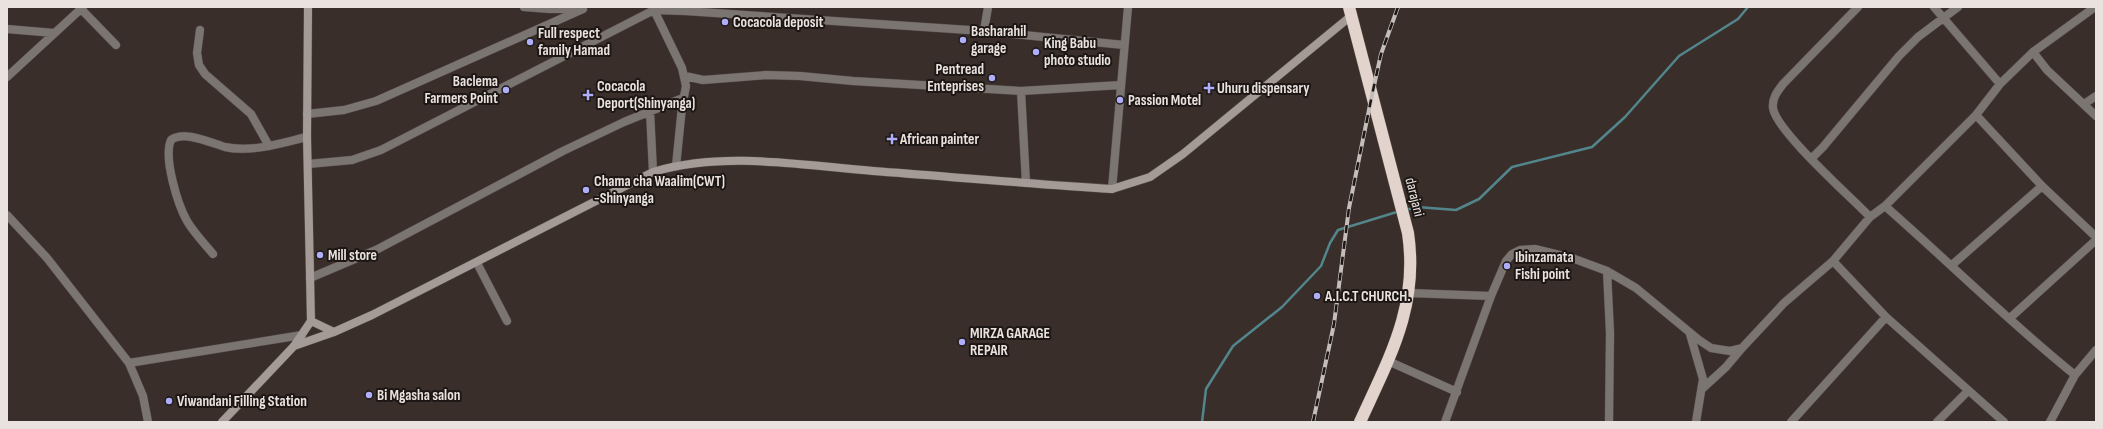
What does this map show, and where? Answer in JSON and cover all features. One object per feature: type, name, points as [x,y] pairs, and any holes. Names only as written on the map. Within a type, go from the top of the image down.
[{"type":"highway","name":"darajani","points":[[1350,12],[1408,234],[1411,268],[1409,293],[1402,326],[1388,361],[1360,422]]},
{"type":"street","points":[[222,422],[294,346],[310,321],[307,137],[308,7]]},
{"type":"street","points":[[524,7],[550,9],[585,8]]},
{"type":"street","points":[[984,31],[988,7]]},
{"type":"street","points":[[1112,190],[1128,7]]},
{"type":"street","points":[[1858,7],[1803,62],[1773,97],[1773,110],[1779,122],[1794,141],[1870,217]]},
{"type":"street","points":[[1934,7],[2000,84]]},
{"type":"street","points":[[1812,158],[1828,142],[1899,56],[1918,37],[1958,7]]},
{"type":"street","points":[[1702,389],[1726,367],[1784,303],[1833,261],[1870,217],[1885,206],[1976,114],[2000,84],[2033,52],[2095,7]]},
{"type":"street","points":[[7,77],[82,8],[116,45]]},
{"type":"street","points":[[307,114],[344,110],[376,101],[585,8]]},
{"type":"street","points":[[654,9],[685,76],[686,86],[676,166]]},
{"type":"street","points":[[308,164],[352,160],[381,150],[654,9],[984,31],[1124,44]]},
{"type":"street","points":[[294,346],[334,332],[477,263],[653,172],[676,166],[718,162],[788,163],[1112,190],[1150,178],[1183,154],[1350,12]]},
{"type":"street","points":[[7,29],[54,33]]},
{"type":"street","points":[[200,30],[197,53],[199,65],[205,74],[251,114],[269,146]]},
{"type":"street","points":[[2033,52],[2048,70],[2096,116]]},
{"type":"street","points":[[685,76],[703,80],[743,76],[790,76],[1021,91],[1121,85]]},
{"type":"street","points":[[1021,91],[1026,184]]},
{"type":"street","points":[[2084,104],[2096,96]]},
{"type":"street","points":[[310,278],[376,250],[563,151],[650,111],[684,98]]},
{"type":"street","points":[[650,111],[653,172]]},
{"type":"street","points":[[1976,114],[2042,186],[2096,238],[2010,318]]},
{"type":"street","points":[[212,254],[188,224],[182,210],[170,168],[171,140],[182,136],[227,147],[269,146],[307,137]]},
{"type":"street","points":[[1952,265],[2042,186]]},
{"type":"street","points":[[1885,206],[1952,265],[2039,346],[2075,375]]},
{"type":"street","points":[[8,217],[47,258],[129,363],[143,396],[148,422]]},
{"type":"street","points":[[1445,422],[1491,296],[1506,261],[1512,254],[1520,250],[1535,249],[1572,258],[1607,271],[1636,288],[1690,334],[1711,348],[1730,351],[1742,348]]},
{"type":"street","points":[[1833,261],[1886,317],[2004,422]]},
{"type":"street","points":[[477,263],[507,321]]},
{"type":"street","points":[[1607,271],[1610,334],[1609,422]]},
{"type":"street","points":[[1409,293],[1491,296]]},
{"type":"street","points":[[1791,422],[1886,317]]},
{"type":"street","points":[[310,321],[334,332]]},
{"type":"street","points":[[1690,334],[1702,370],[1702,389],[1696,422]]},
{"type":"street","points":[[129,363],[302,335]]},
{"type":"street","points":[[2050,422],[2075,375],[2096,350]]},
{"type":"street","points":[[1388,361],[1457,392]]},
{"type":"street","points":[[1937,422],[1968,391]]},
{"type":"waterway","points":[[1406,210],[1417,207],[1456,210],[1479,199],[1512,167],[1592,147],[1625,117],[1679,56],[1738,19],[1748,7]]},
{"type":"waterway","points":[[1202,422],[1206,389],[1233,346],[1282,307],[1321,266],[1330,243],[1338,230],[1400,211]]},
{"type":"railway","points":[[1313,422],[1334,324],[1349,208],[1372,95],[1381,54],[1398,7]]},
{"type":"place","name":"Cocacola deposit","points":[[725,22]]},
{"type":"place","name":"Basharahil garage","points":[[963,40]]},
{"type":"place","name":"Full respect family Hamad","points":[[530,42]]},
{"type":"place","name":"King Babu photo studio","points":[[1036,52]]},
{"type":"place","name":"Pentread Enteprises","points":[[992,78]]},
{"type":"place","name":"Uhuru dispensary","points":[[1209,88]]},
{"type":"place","name":"Baclema Farmers Point","points":[[506,90]]},
{"type":"place","name":"Cocacola Deport(Shinyanga)","points":[[588,95]]},
{"type":"place","name":"Passion Motel","points":[[1120,100]]},
{"type":"place","name":"African painter","points":[[892,139]]},
{"type":"place","name":"Chama cha Waalim(CWT) -Shinyanga","points":[[586,190]]},
{"type":"place","name":"Mill store","points":[[320,255]]},
{"type":"place","name":"Ibinzamata Fishi point","points":[[1507,266]]},
{"type":"place","name":"A.I.C.T CHURCH.","points":[[1317,296]]},
{"type":"place","name":"MIRZA GARAGE REPAIR","points":[[962,342]]},
{"type":"place","name":"Bi Mgasha salon","points":[[369,395]]},
{"type":"place","name":"Viwandani Filling Station","points":[[169,401]]}]
